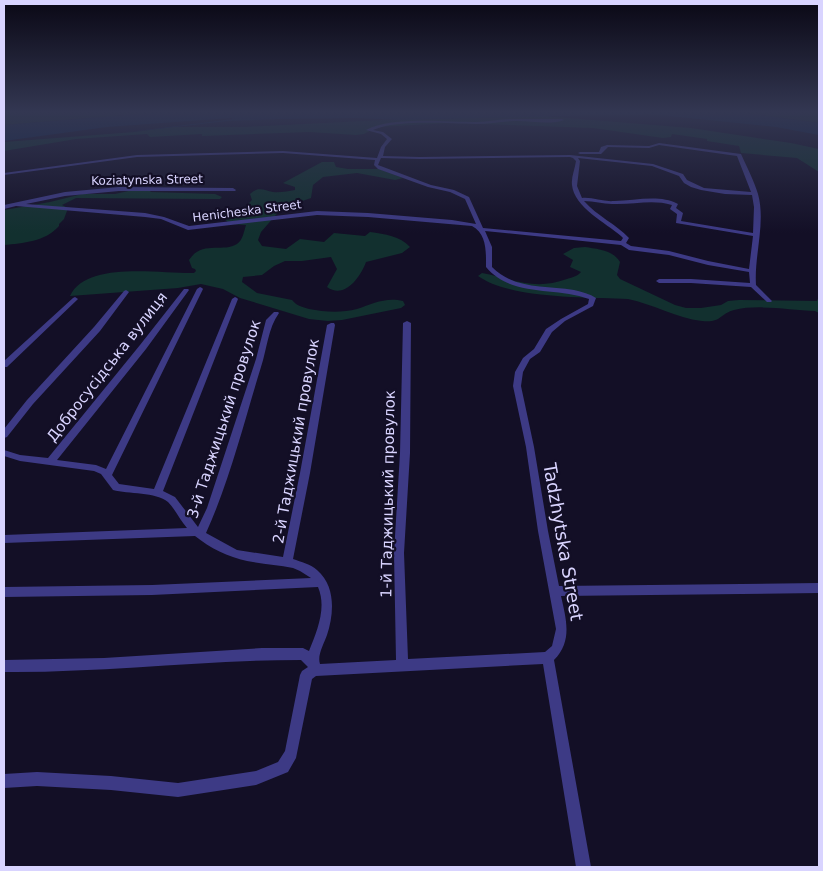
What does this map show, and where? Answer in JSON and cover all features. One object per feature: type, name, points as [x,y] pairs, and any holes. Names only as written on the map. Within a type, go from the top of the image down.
[{"type":"street","points":[[4,174],[137,156],[283,152],[379,158],[575,158],[653,165],[681,175],[685,183],[691,186],[755,194]]},
{"type":"street","points":[[381,152],[376,165],[380,168],[430,186],[452,191],[466,198],[481,229]]},
{"type":"street","points":[[575,158],[578,153],[602,152]]},
{"type":"street","points":[[724,152],[739,155],[755,194],[757,209],[752,271],[753,285],[769,301]]},
{"type":"street","points":[[575,158],[579,165],[574,181],[575,188],[582,200],[593,212],[626,238],[623,242]]},
{"type":"street","name":"Koziatynska Street","points":[[4,207],[18,206],[65,194],[119,189],[233,190]]},
{"type":"street","points":[[582,200],[668,202],[674,204],[673,209],[680,213],[678,222],[756,235]]},
{"type":"street","name":"Henicheska Street","points":[[18,206],[145,215],[162,218],[188,228],[317,213],[452,222],[473,225],[481,229],[623,242],[629,248],[670,253],[708,263],[752,271]]},
{"type":"street","name":"Tadzhytska Street","points":[[481,229],[490,247],[489,267],[500,278],[538,289],[570,291],[587,294],[593,298],[593,301],[586,309],[563,320],[549,331],[537,350],[527,358],[519,372],[517,386],[562,629],[557,648],[548,658]]},
{"type":"street","points":[[659,281],[753,285]]},
{"type":"street","points":[[107,476],[200,289]]},
{"type":"street","name":"Добросусідська вулиця","points":[[50,462],[144,347],[186,290]]},
{"type":"street","points":[[4,435],[30,402],[97,329],[126,292]]},
{"type":"street","points":[[4,364],[75,299]]},
{"type":"street","points":[[157,494],[235,299]]},
{"type":"street","name":"3-й Таджицький провулок","points":[[198,533],[212,508],[260,358],[270,320],[276,313]]},
{"type":"street","name":"1-й Таджицький провулок","points":[[402,666],[399,553],[405,453],[407,323]]},
{"type":"street","name":"2-й Таджицький провулок","points":[[287,562],[331,325]]},
{"type":"street","points":[[4,453],[20,458],[96,468],[104,472],[116,488],[168,497],[198,533],[236,554],[287,562],[304,569],[316,577],[327,596],[326,621],[311,662]]},
{"type":"street","points":[[4,540],[198,533]]},
{"type":"street","points":[[4,592],[152,590],[320,582]]},
{"type":"street","points":[[554,591],[819,588]]},
{"type":"street","points":[[4,666],[104,664],[262,654],[303,654],[311,662],[326,669]]},
{"type":"street","points":[[4,780],[36,779],[111,783],[178,790],[256,778],[283,767],[292,753],[306,675],[314,670],[548,658],[584,867]]},
{"type":"green space","points":[[819,152],[819,172],[797,158],[741,153]]},
{"type":"green space","points":[[322,162],[334,162],[336,167],[348,169],[379,169],[403,178],[395,180],[357,173],[323,177],[313,185],[311,198],[282,208],[261,232],[258,240],[262,246],[286,249],[300,239],[324,242],[334,233],[365,236],[370,232],[397,238],[410,247],[402,253],[366,262],[360,274],[351,285],[340,291],[327,287],[337,269],[331,257],[285,261],[262,275],[243,277],[242,282],[257,293],[292,300],[300,306],[315,310],[345,311],[390,300],[403,301],[405,305],[401,308],[342,320],[309,319],[240,298],[223,289],[201,284],[178,288],[70,296],[79,285],[92,277],[108,273],[145,271],[194,273],[196,271],[192,268],[189,260],[194,254],[200,250],[237,244],[242,238],[246,225],[230,224],[221,216],[243,209],[252,200],[250,194],[256,190],[278,192],[295,190],[295,187],[283,183]]},
{"type":"green space","points":[[133,190],[215,194],[222,197],[220,199],[76,198],[62,205],[68,208],[64,219],[59,226],[47,235],[33,241],[4,245],[4,210],[82,194],[115,194]]},
{"type":"green space","points":[[585,247],[613,255],[620,262],[617,275],[620,279],[675,305],[686,308],[701,308],[739,300],[817,301],[819,296],[819,313],[815,311],[753,307],[734,310],[713,321],[702,321],[683,317],[628,299],[529,293],[492,284],[478,276],[482,273],[534,284],[555,282],[575,276],[581,272],[570,267],[573,260],[563,254],[574,248]]}]
